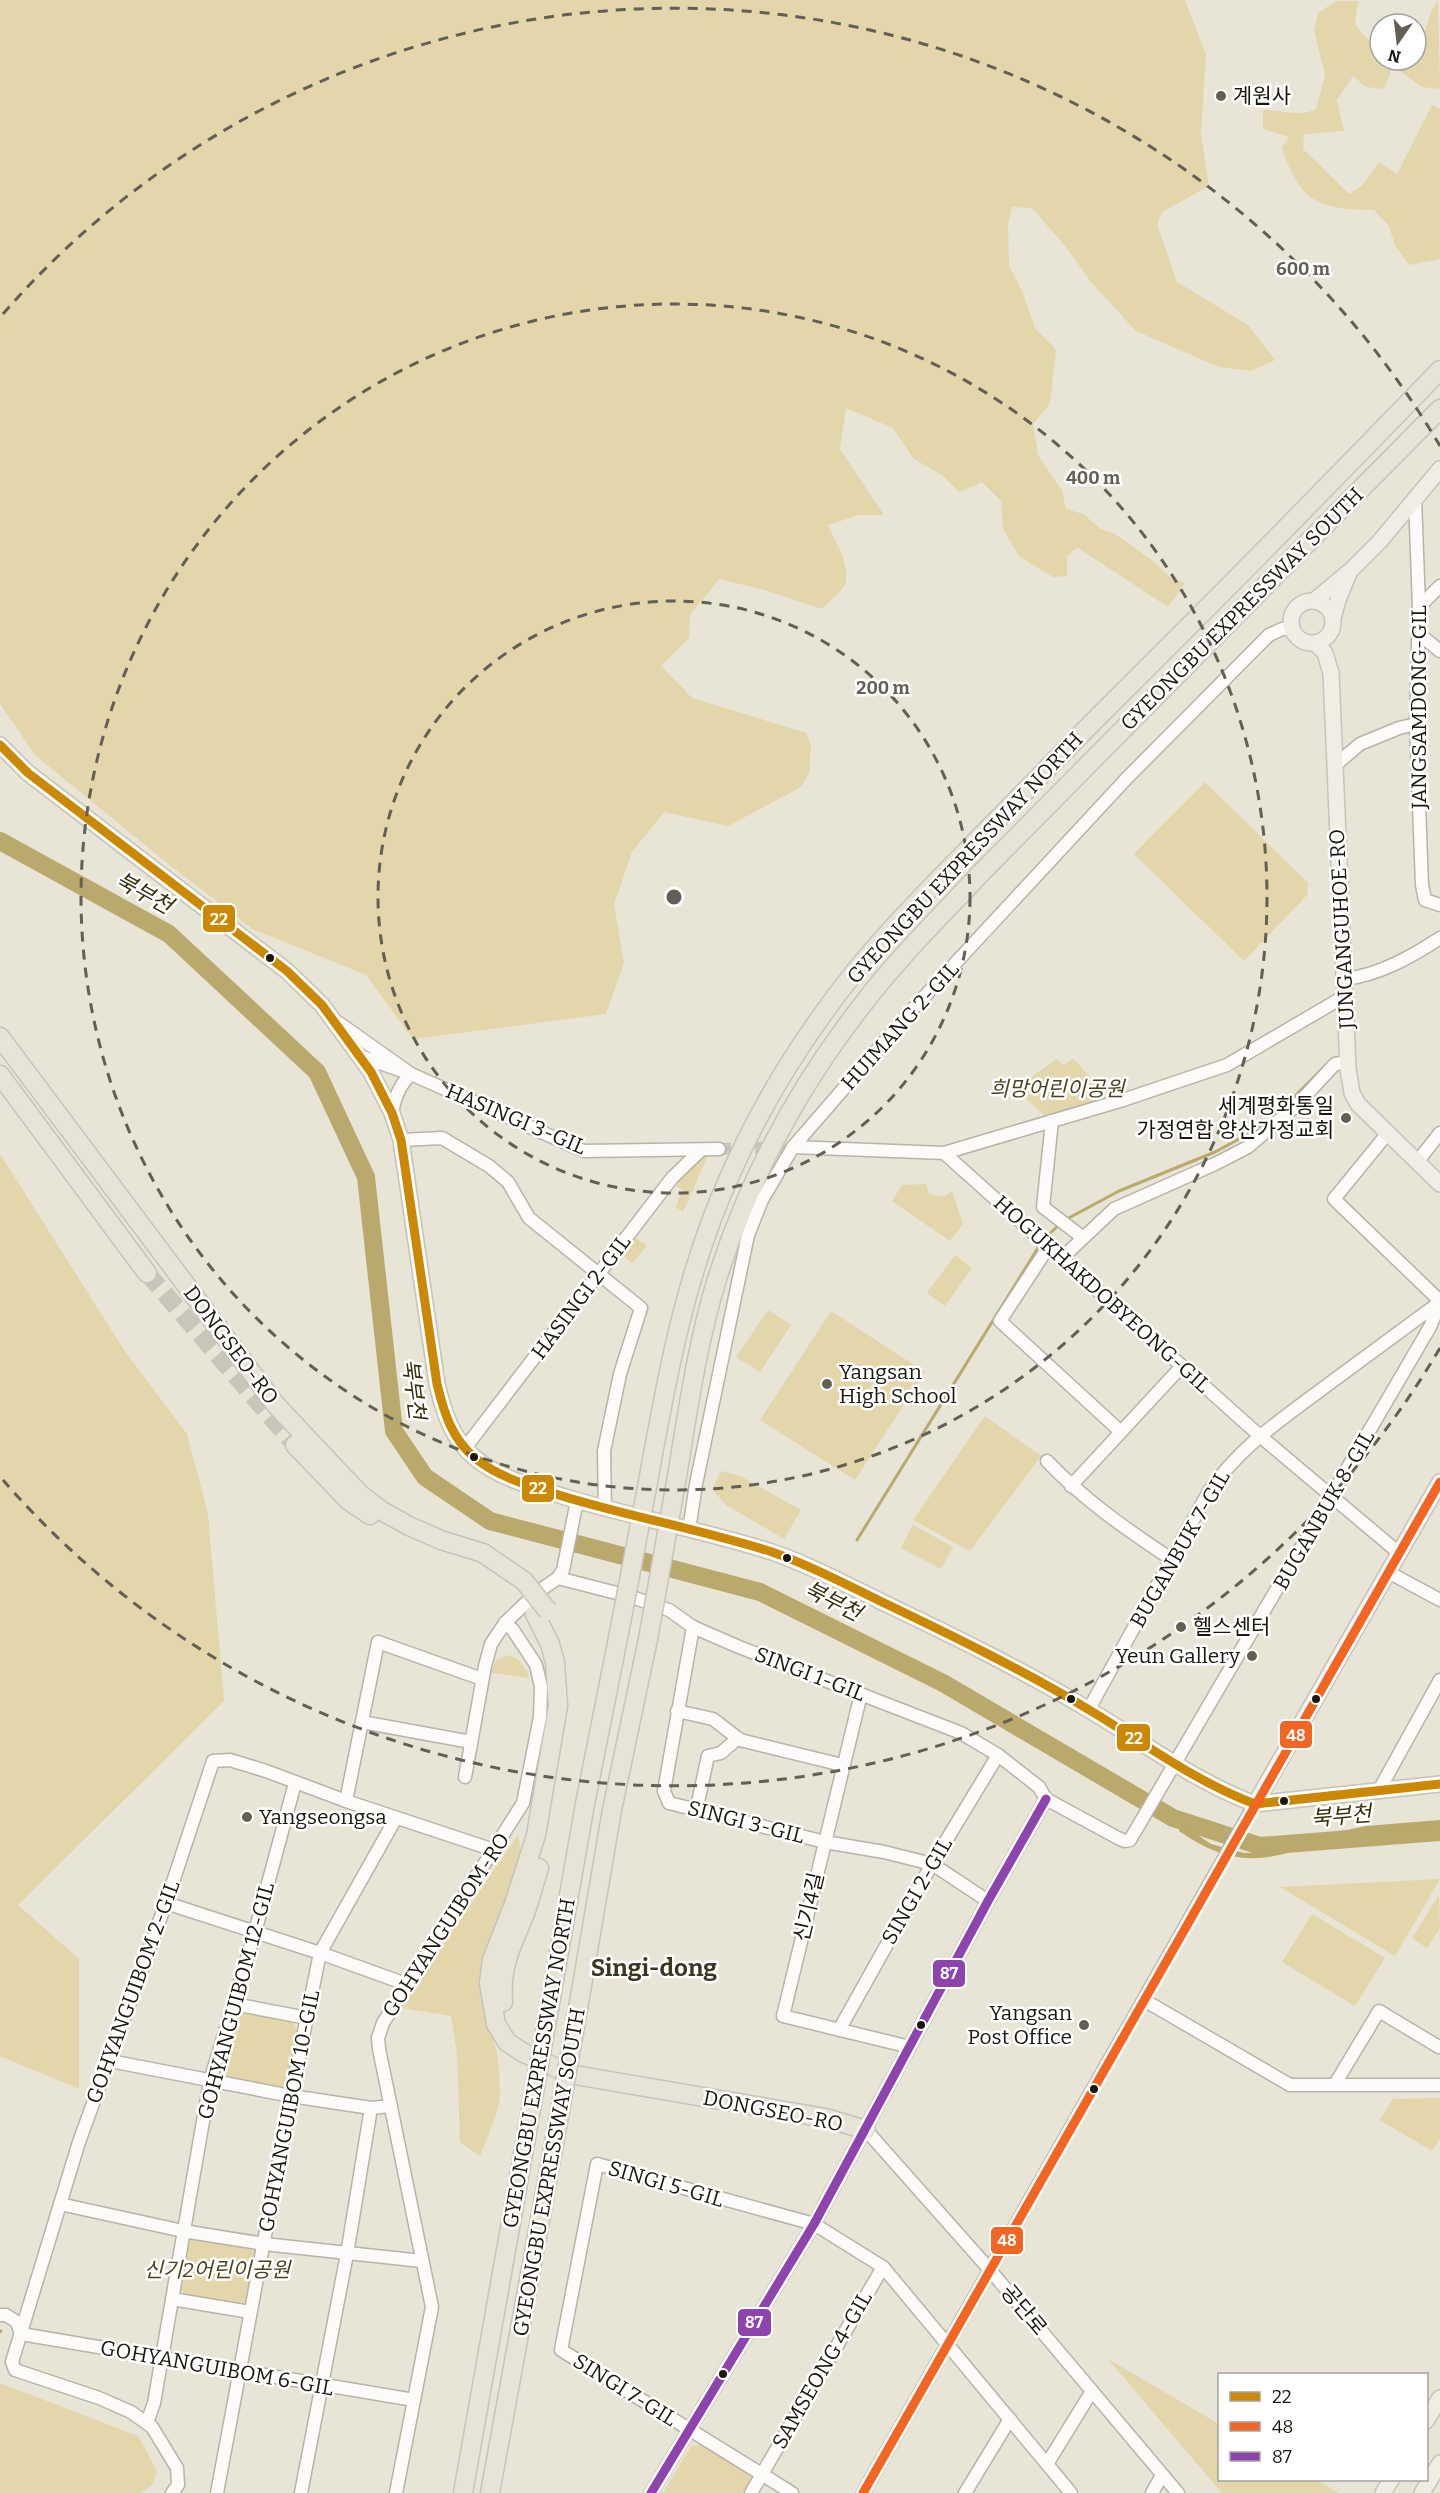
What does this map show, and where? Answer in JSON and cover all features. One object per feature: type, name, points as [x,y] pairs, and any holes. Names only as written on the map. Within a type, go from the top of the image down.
[{"type":"highway","name":"GYEONGBU EXPRESSWAY NORTH","points":[[463,2493],[585,1804],[676,1334],[697,1260],[731,1172],[760,1115],[796,1053],[865,960],[948,869],[1277,538],[1440,370]]},
{"type":"highway","name":"GYEONGBU EXPRESSWAY SOUTH","points":[[490,2493],[612,1810],[648,1639],[696,1363],[716,1281],[732,1235],[768,1153],[826,1053],[861,1006],[912,946],[1440,409]]},
{"type":"highway","name":"DONGSEO-RO","points":[[0,1037],[276,1405],[338,1471],[361,1495],[382,1511],[441,1540],[483,1553],[520,1585],[541,1612],[555,1662],[558,1706],[536,1835],[514,1904],[492,1960],[489,1983],[496,2024],[507,2042],[522,2052],[569,2074],[826,2118],[866,2130]]},
{"type":"highway","points":[[0,1075],[147,1273]]},
{"type":"highway","points":[[295,1445],[349,1501],[383,1524],[409,1539],[476,1563],[520,1585]]},
{"type":"main road","points":[[1314,601],[1350,572],[1380,541],[1440,469]]},
{"type":"main road","points":[[1331,673],[1332,625],[1327,606],[1314,601],[1307,602],[1295,609],[1292,615],[1292,629],[1301,640],[1315,644],[1327,638],[1332,625],[1338,600],[1350,572]]},
{"type":"main road","name":"JUNGANGUHOE-RO","points":[[1315,644],[1325,653],[1331,673],[1348,1062],[1352,1093],[1358,1104],[1386,1134],[1440,1184]]},
{"type":"main road","points":[[0,745],[33,778],[287,971],[333,1019],[371,1072],[392,1113],[401,1140],[437,1384],[448,1422],[465,1448],[485,1466],[499,1474],[577,1501],[772,1552],[811,1567],[954,1637],[1089,1710],[1228,1794],[1255,1804],[1440,1784]]},
{"type":"main road","points":[[1255,1804],[1440,1482]]},
{"type":"main road","points":[[1428,2418],[1440,2398]]},
{"type":"main road","points":[[1422,2493],[1440,2463]]},
{"type":"street","name":"JANGSAMDONG-GIL","points":[[1415,498],[1419,607],[1416,724],[1422,885],[1425,900],[1440,904]]},
{"type":"street","points":[[1419,607],[1440,586]]},
{"type":"street","name":"HUIMANG 2-GIL","points":[[689,1530],[696,1484],[748,1235],[762,1200],[793,1147],[911,1011],[1127,778],[1269,635],[1282,629],[1292,629]]},
{"type":"street","points":[[1418,633],[1440,651]]},
{"type":"street","points":[[1334,766],[1360,744],[1399,728],[1416,724]]},
{"type":"street","points":[[1345,979],[1361,977],[1411,957],[1440,939]]},
{"type":"street","points":[[793,1147],[944,1153],[1235,1062],[1345,996]]},
{"type":"street","name":"HASINGI 3-GIL","points":[[333,1019],[411,1074],[584,1151],[719,1149]]},
{"type":"street","points":[[360,1056],[411,1074],[402,1083],[395,1096],[392,1113]]},
{"type":"street","points":[[1062,1258],[1114,1209],[1248,1147],[1297,1105],[1335,1064],[1348,1062]]},
{"type":"street","points":[[1052,1121],[1043,1207],[1083,1237]]},
{"type":"street","points":[[1417,1162],[1440,1133]]},
{"type":"street","points":[[1386,1134],[1334,1199],[1440,1302]]},
{"type":"street","points":[[401,1140],[442,1138],[489,1167],[508,1182],[530,1218],[641,1308],[620,1374],[604,1450],[605,1509]]},
{"type":"street","name":"HASINGI 2-GIL","points":[[465,1448],[672,1178],[701,1150]]},
{"type":"street","name":"HOGUKHAKDOBYEONG-GIL","points":[[944,1153],[1260,1436],[1399,1552]]},
{"type":"street","points":[[1048,1245],[1000,1321],[1121,1432]]},
{"type":"street","name":"BUGANBUK 7-GIL","points":[[1089,1710],[1171,1559],[1230,1462],[1260,1436],[1440,1302]]},
{"type":"street","name":"BUGANBUK 8-GIL","points":[[1130,1840],[1177,1764],[1430,1327],[1440,1302]]},
{"type":"street","points":[[1071,1486],[1182,1366]]},
{"type":"street","points":[[1047,1461],[1099,1510],[1171,1559]]},
{"type":"street","points":[[465,1777],[482,1679],[491,1644],[505,1623],[536,1593],[561,1574],[577,1501]]},
{"type":"street","points":[[1388,1572],[1440,1600]]},
{"type":"street","name":"SINGI 1-GIL","points":[[561,1574],[669,1610],[693,1628],[961,1733],[998,1755],[1039,1787],[1046,1799],[1118,1838],[1125,1841],[1130,1840]]},
{"type":"street","name":"GOHYANGUIBOM-RO","points":[[396,2493],[432,2311],[378,2038],[383,2023],[406,1984],[523,1803],[540,1717],[541,1688],[536,1665],[513,1630],[505,1623]]},
{"type":"street","name":"SINGI 3-GIL","points":[[693,1628],[664,1791],[669,1803],[825,1842],[884,1852],[932,1864],[988,1901]]},
{"type":"street","points":[[346,1802],[378,1642],[482,1679]]},
{"type":"street","points":[[1378,1792],[1440,1680]]},
{"type":"street","name":"신기4길","points":[[839,2030],[783,2016],[861,1694]]},
{"type":"street","points":[[1427,1704],[1440,1702]]},
{"type":"street","points":[[677,1711],[712,1719],[738,1738],[842,1765]]},
{"type":"street","points":[[362,1722],[471,1742]]},
{"type":"street","points":[[696,1811],[708,1756],[721,1753],[738,1738]]},
{"type":"street","name":"SINGI 2-GIL","points":[[839,2030],[932,1864],[998,1755]]},
{"type":"street","name":"GOHYANGUIBOM 2-GIL","points":[[147,2423],[131,2412],[99,2398],[15,2370],[12,2362],[79,2142],[166,1903],[213,1761],[230,1760],[346,1802],[494,1850]]},
{"type":"street","name":"GOHYANGUIBOM 12-GIL","points":[[147,2423],[154,2403],[162,2360],[210,2081],[255,1932],[295,1783]]},
{"type":"street","points":[[651,2493],[814,2224],[988,1901],[1046,1799]]},
{"type":"street","points":[[863,2493],[1255,1804]]},
{"type":"street","name":"GOHYANGUIBOM 10-GIL","points":[[217,2493],[320,1953],[396,1818]]},
{"type":"street","points":[[166,1903],[320,1953],[406,1984]]},
{"type":"street","points":[[1144,2000],[1285,2083],[1440,2085]]},
{"type":"street","points":[[234,2004],[307,2018]]},
{"type":"street","points":[[1335,2084],[1379,2011],[1439,2047]]},
{"type":"street","points":[[839,2030],[910,2047]]},
{"type":"street","points":[[110,2061],[291,2096],[371,2108],[391,2106]]},
{"type":"street","points":[[302,2493],[371,2108]]},
{"type":"street","name":"공단로","points":[[866,2130],[990,2270],[1178,2493]]},
{"type":"street","name":"SINGI 5-GIL","points":[[561,2350],[597,2164],[814,2224]]},
{"type":"street","points":[[60,2204],[183,2231],[264,2244],[422,2261]]},
{"type":"street","points":[[814,2224],[883,2267],[1047,2464],[1064,2490]]},
{"type":"street","name":"SAMSEONG 4-GIL","points":[[762,2474],[883,2267]]},
{"type":"street","points":[[172,2299],[250,2312]]},
{"type":"street","points":[[0,2315],[6,2315],[17,2322],[21,2334]]},
{"type":"street","name":"GOHYANGUIBOM 6-GIL","points":[[21,2334],[162,2360],[414,2400]]},
{"type":"street","name":"SINGI 7-GIL","points":[[561,2350],[678,2424],[690,2429]]},
{"type":"street","points":[[1047,2464],[1092,2391]]},
{"type":"street","points":[[965,2493],[1010,2419]]},
{"type":"street","points":[[147,2423],[152,2427],[177,2468],[178,2485],[172,2493]]},
{"type":"street","name":"SAMSEONG 4-GIL","points":[[690,2429],[792,2493]]},
{"type":"street","points":[[751,2493],[762,2474]]},
{"type":"street","points":[[1152,2493],[1162,2475]]},
{"type":"green space","points":[[0,0],[1185,0],[1206,55],[1201,134],[1209,186],[1162,212],[1157,224],[1177,282],[1248,325],[1275,360],[1251,371],[1219,367],[1136,331],[1091,282],[1066,247],[1032,208],[1012,207],[1008,225],[1009,266],[1023,293],[1035,328],[1056,350],[1050,404],[1033,424],[1038,455],[1062,491],[1066,509],[1083,514],[1101,529],[1115,534],[1153,561],[1171,578],[1185,583],[1168,607],[1077,547],[1067,556],[1067,576],[1053,577],[1019,556],[1003,529],[1001,501],[982,482],[959,492],[942,475],[914,459],[893,428],[846,408],[840,449],[884,515],[859,515],[828,525],[846,569],[845,584],[838,594],[822,609],[765,590],[719,579],[690,615],[689,638],[661,666],[692,698],[806,733],[811,745],[809,773],[801,787],[728,826],[664,812],[632,852],[614,904],[624,963],[606,1014],[413,1039],[366,975],[253,929],[171,866],[36,756],[0,704]]},
{"type":"green space","points":[[1438,0],[1440,89],[1422,87],[1401,72],[1428,72],[1428,22]]},
{"type":"green space","points":[[1336,1],[1358,1],[1355,25],[1368,40],[1368,72],[1391,72],[1384,89],[1366,87],[1353,76],[1337,100],[1344,131],[1304,134],[1303,149],[1349,194],[1363,185],[1379,162],[1397,174],[1432,105],[1440,109],[1440,259],[1409,265],[1395,245],[1389,226],[1374,210],[1339,208],[1314,199],[1296,181],[1289,166],[1282,148],[1289,137],[1263,129],[1263,110],[1303,113],[1316,109],[1325,75],[1314,31],[1318,13]]},
{"type":"green space","points":[[1205,782],[1308,883],[1307,895],[1244,961],[1134,854]]},
{"type":"green space","name":"희망어린이공원","points":[[1057,1059],[1063,1065],[1074,1059],[1100,1088],[1099,1103],[1046,1117],[1015,1088]]},
{"type":"green space","points":[[0,1154],[124,1350],[187,1434],[208,1514],[224,1701],[18,1905],[79,1959],[79,2089],[0,2056]]},
{"type":"green space","points":[[708,1155],[683,1212],[676,1207],[682,1189],[676,1186],[699,1160]]},
{"type":"green space","points":[[926,1184],[929,1193],[935,1196],[944,1196],[952,1191],[963,1224],[950,1241],[892,1201],[902,1185]]},
{"type":"green space","points":[[633,1236],[647,1246],[632,1263],[620,1253]]},
{"type":"green space","points":[[955,1255],[972,1268],[945,1306],[927,1293]]},
{"type":"green space","points":[[768,1310],[791,1325],[760,1372],[736,1357]]},
{"type":"green space","points":[[831,1311],[925,1372],[855,1480],[760,1420]]},
{"type":"green space","points":[[985,1416],[1041,1456],[970,1551],[913,1520]]},
{"type":"green space","points":[[721,1471],[740,1476],[801,1510],[784,1539],[726,1505],[712,1489]]},
{"type":"green space","points":[[913,1525],[953,1547],[941,1569],[901,1548]]},
{"type":"green space","points":[[509,1655],[522,1664],[529,1678],[491,1673],[496,1660]]},
{"type":"green space","points":[[518,1835],[519,1867],[488,1945],[481,1974],[484,2009],[497,2054],[500,2093],[499,2104],[480,2156],[460,2142],[457,2053],[451,2016],[402,2008]]},
{"type":"green space","points":[[1440,1879],[1395,1956],[1280,1887]]},
{"type":"green space","points":[[1439,1895],[1440,1928],[1427,1948],[1412,1938]]},
{"type":"green space","points":[[1312,1914],[1385,1958],[1355,2006],[1282,1962]]},
{"type":"green space","points":[[239,2012],[293,2022],[297,2031],[287,2082],[280,2089],[225,2078],[219,2067],[232,2019]]},
{"type":"green space","points":[[1393,2099],[1440,2099],[1440,2138],[1432,2151],[1380,2120]]},
{"type":"green space","name":"신기2어린이공원","points":[[193,2236],[251,2245],[256,2252],[249,2299],[240,2304],[184,2294],[178,2284],[186,2244]]},
{"type":"green space","points":[[1108,2359],[1218,2423],[1218,2481],[1318,2481],[1339,2493],[1222,2493]]},
{"type":"green space","points":[[0,2383],[138,2436],[157,2471],[152,2485],[140,2493],[0,2493]]},
{"type":"green space","points":[[705,2444],[747,2470],[751,2480],[743,2493],[663,2493],[691,2446]]},
{"type":"shaded area","points":[[1440,1820],[1440,1831],[1387,1832],[1348,1837],[1260,1858],[1232,1856],[1219,1852],[1179,1831],[1181,1824],[1211,1844],[1244,1853],[1261,1853],[1280,1851],[1304,1839],[1366,1826]]},
{"type":"waterway","name":"북부천","points":[[0,841],[169,934],[317,1072],[366,1177],[394,1431],[425,1477],[490,1521],[760,1592],[943,1683],[1173,1818],[1260,1846],[1440,1832]]},
{"type":"waterway","points":[[1065,1220],[1119,1191],[1215,1152],[1254,1131],[1275,1116],[1326,1065]]},
{"type":"waterway","points":[[1045,1238],[1060,1224]]},
{"type":"waterway","points":[[857,1540],[1041,1243]]},
{"type":"tunnel","points":[[719,1149],[793,1147]]},
{"type":"tunnel","points":[[147,1273],[295,1445]]},
{"type":"transit line","name":"22","points":[[0,745],[28,773],[287,971],[322,1005],[371,1072],[392,1113],[401,1140],[437,1384],[443,1405],[450,1425],[460,1442],[484,1465],[505,1476],[540,1489],[588,1504],[746,1544],[814,1569],[1013,1667],[1091,1711],[1212,1785],[1255,1804],[1440,1784]]},
{"type":"transit line","name":"48","points":[[863,2493],[1440,1482]]},
{"type":"transit line","name":"87","points":[[651,2493],[814,2224],[988,1901],[1046,1799]]},
{"type":"place","name":"계원사","points":[[1221,96]]},
{"type":"place","name":"세계평화통일 가정연합 양산가정교회","points":[[1346,1118]]},
{"type":"place","name":"Yangsan High School","points":[[827,1384]]},
{"type":"place","name":"헬스센터","points":[[1181,1627]]},
{"type":"place","name":"Yeun Gallery","points":[[1252,1656]]},
{"type":"place","name":"Yangseongsa","points":[[247,1817]]},
{"type":"place","name":"Yangsan Post Office","points":[[1084,2025]]},
{"type":"district","name":"Singi-dong","points":[[654,1968]]}]
